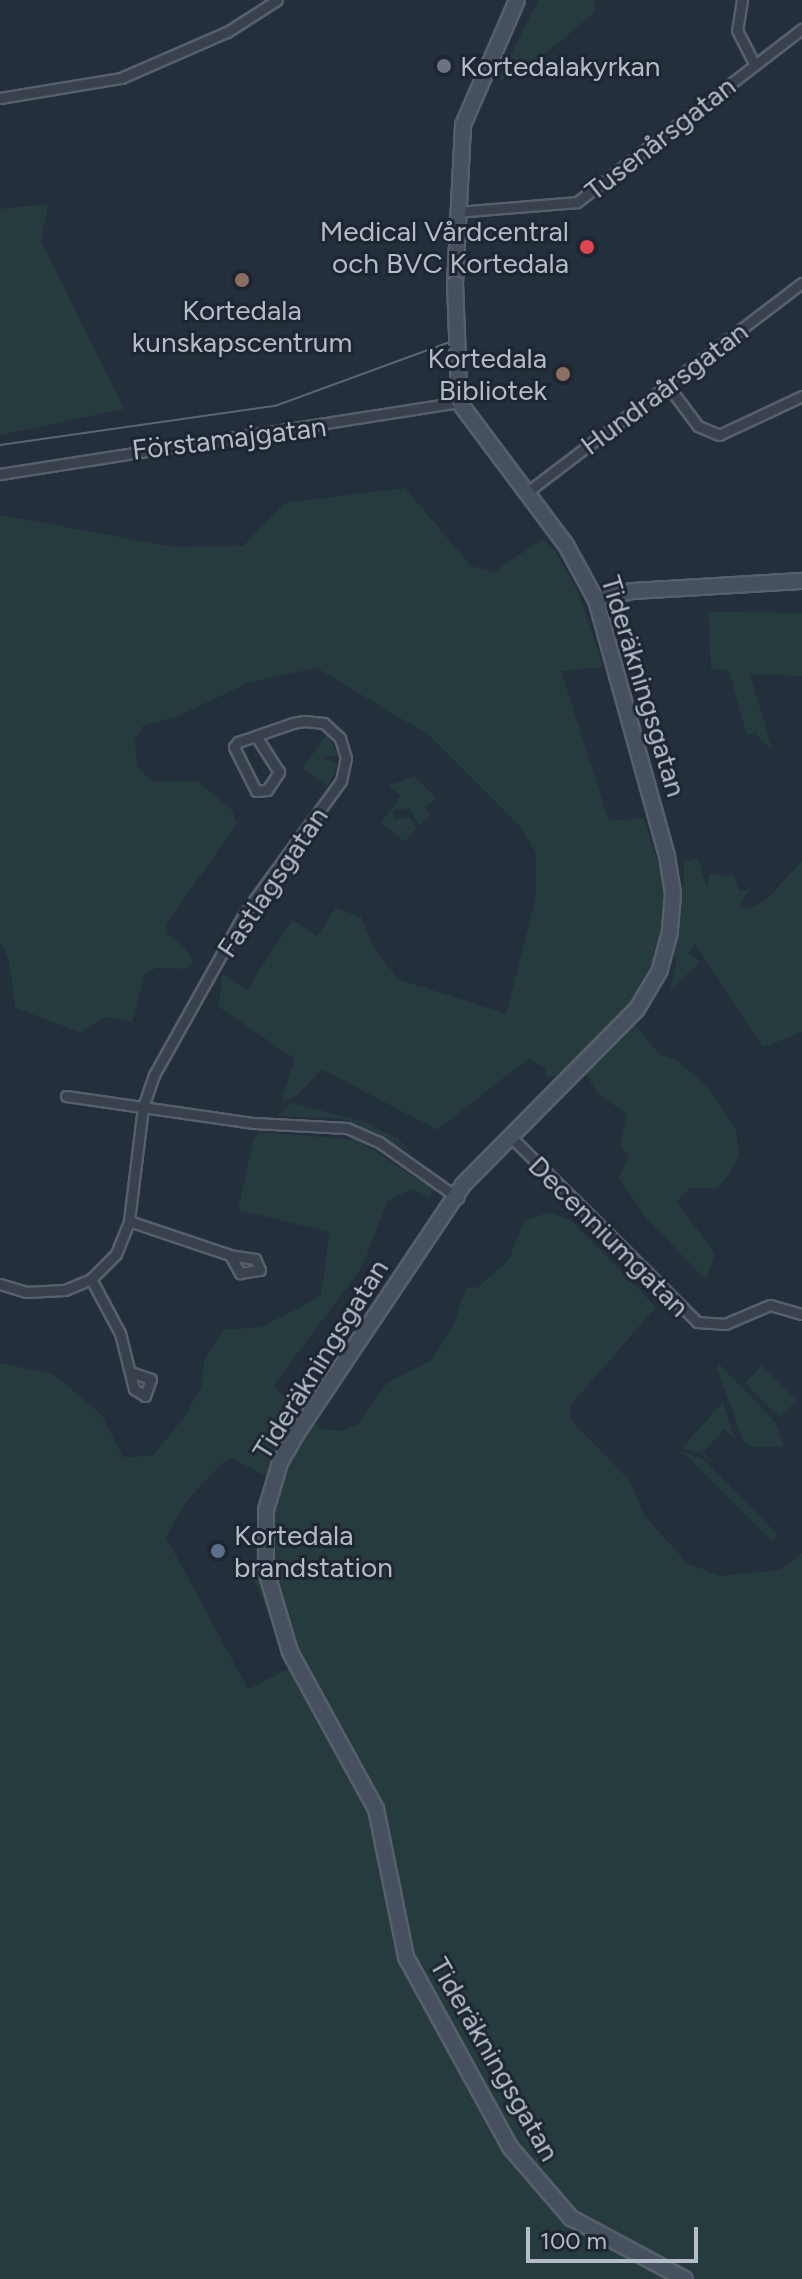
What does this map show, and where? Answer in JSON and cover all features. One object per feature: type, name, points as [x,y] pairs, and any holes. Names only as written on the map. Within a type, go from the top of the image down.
[{"type":"street","points":[[0,98],[121,78],[227,32],[277,0]]},
{"type":"street","points":[[459,402],[456,212],[466,111],[517,0]]},
{"type":"street","points":[[742,0],[737,30],[755,65]]},
{"type":"street","name":"Tusenårsgatan","points":[[456,212],[577,202],[802,29]]},
{"type":"street","name":"Hundraårsgatan","points":[[526,493],[802,283]]},
{"type":"street","points":[[668,386],[698,426],[719,435],[802,396]]},
{"type":"street","name":"Förstamajgatan","points":[[0,474],[459,402]]},
{"type":"street","name":"Tideräkningsgatan","points":[[459,402],[571,553],[596,600],[667,856],[673,895],[670,932],[660,970],[637,1009],[511,1137],[486,1157],[280,1463],[264,1533],[270,1595],[290,1652],[376,1809],[406,1957],[510,2147],[571,2218],[685,2279]]},
{"type":"street","points":[[596,600],[632,591],[802,581]]},
{"type":"street","name":"Fastlagsgatan","points":[[143,1107],[154,1075],[244,914],[343,774],[343,746],[321,722],[299,722],[256,736],[232,750],[254,789],[262,792],[279,772],[256,736]]},
{"type":"street","points":[[66,1096],[254,1123],[347,1128],[379,1142],[458,1198]]},
{"type":"street","points":[[0,1285],[52,1292],[91,1279],[116,1254],[129,1221],[143,1107]]},
{"type":"street","name":"Decenniumgatan","points":[[511,1137],[697,1322],[725,1324],[770,1305],[802,1314]]},
{"type":"street","points":[[129,1221],[230,1255]]},
{"type":"street","points":[[91,1279],[120,1333],[131,1372]]},
{"type":"green space","points":[[538,0],[595,0],[594,13],[532,65],[497,82]]},
{"type":"green space","points":[[48,204],[41,241],[124,409],[0,435],[0,209]]},
{"type":"green space","points":[[405,488],[471,566],[494,572],[543,539],[555,551],[578,591],[603,667],[561,671],[609,821],[644,818],[664,883],[685,885],[683,862],[698,858],[707,888],[709,874],[734,876],[739,891],[751,889],[739,904],[747,909],[766,900],[802,861],[802,1032],[763,1047],[695,944],[689,953],[700,962],[670,991],[677,958],[658,951],[625,1012],[659,1054],[676,1060],[709,1088],[736,1129],[739,1155],[728,1176],[717,1188],[690,1188],[677,1202],[715,1254],[706,1280],[647,1219],[619,1178],[629,1156],[620,1146],[627,1114],[598,1094],[578,1061],[559,1076],[546,1077],[545,1068],[528,1059],[437,1130],[322,1069],[295,1097],[281,1102],[295,1059],[219,1007],[222,974],[247,990],[292,920],[317,936],[336,908],[361,917],[374,948],[398,979],[506,1014],[536,897],[536,852],[518,824],[430,736],[317,668],[250,682],[178,716],[143,726],[135,740],[137,767],[153,782],[197,781],[232,810],[237,824],[166,924],[167,934],[184,947],[193,962],[186,969],[156,968],[144,975],[132,1022],[105,1017],[80,1032],[15,1008],[9,960],[0,941],[0,515],[174,547],[243,546],[285,503]]},
{"type":"green space","points":[[708,612],[802,613],[802,676],[750,674],[773,752],[755,732],[747,735],[729,671],[711,668]]},
{"type":"green space","points":[[327,734],[338,755],[323,758],[338,764],[328,786],[303,768]]},
{"type":"green space","points":[[415,776],[436,798],[425,808],[430,815],[419,826],[409,808],[393,811],[394,820],[409,817],[417,828],[405,842],[381,823],[401,796],[388,786]]},
{"type":"green space","points":[[292,1103],[366,1122],[398,1139],[413,1154],[345,1119],[276,1116]]},
{"type":"green space","points":[[259,1132],[358,1140],[434,1190],[429,1197],[412,1189],[388,1201],[362,1267],[273,1386],[321,1429],[341,1431],[358,1424],[387,1383],[432,1360],[454,1324],[466,1288],[479,1287],[509,1259],[524,1221],[549,1212],[572,1221],[656,1307],[569,1407],[572,1421],[631,1482],[644,1515],[687,1563],[720,1576],[781,1570],[802,1553],[802,2279],[0,2279],[0,1363],[53,1374],[102,1415],[123,1457],[153,1456],[185,1416],[201,1387],[205,1359],[223,1330],[261,1327],[321,1296],[329,1232],[238,1210],[253,1141]],"holes":[[[233,1459],[269,1478],[259,1503],[254,1579],[291,1667],[248,1689],[166,1537],[185,1503],[222,1463]]]},
{"type":"green space","points":[[719,1364],[776,1423],[784,1446],[750,1447],[743,1440],[717,1369]]},
{"type":"green space","points":[[762,1365],[797,1400],[780,1418],[745,1383]]},
{"type":"green space","points":[[723,1402],[735,1439],[724,1429],[703,1452],[715,1468],[702,1454],[682,1448]]},
{"type":"green space","points":[[682,1451],[703,1459],[778,1535],[772,1541]]},
{"type":"tram line","points":[[0,445],[275,406],[453,341]]},
{"type":"place","name":"Kortedalakyrkan","points":[[444,66]]},
{"type":"place","name":"Medical Vårdcentral och BVC Kortedala","points":[[587,247]]},
{"type":"place","name":"Kortedala kunskapscentrum","points":[[242,280]]},
{"type":"place","name":"Kortedala Bibliotek","points":[[563,374]]},
{"type":"place","name":"Kortedala brandstation","points":[[218,1551]]}]
